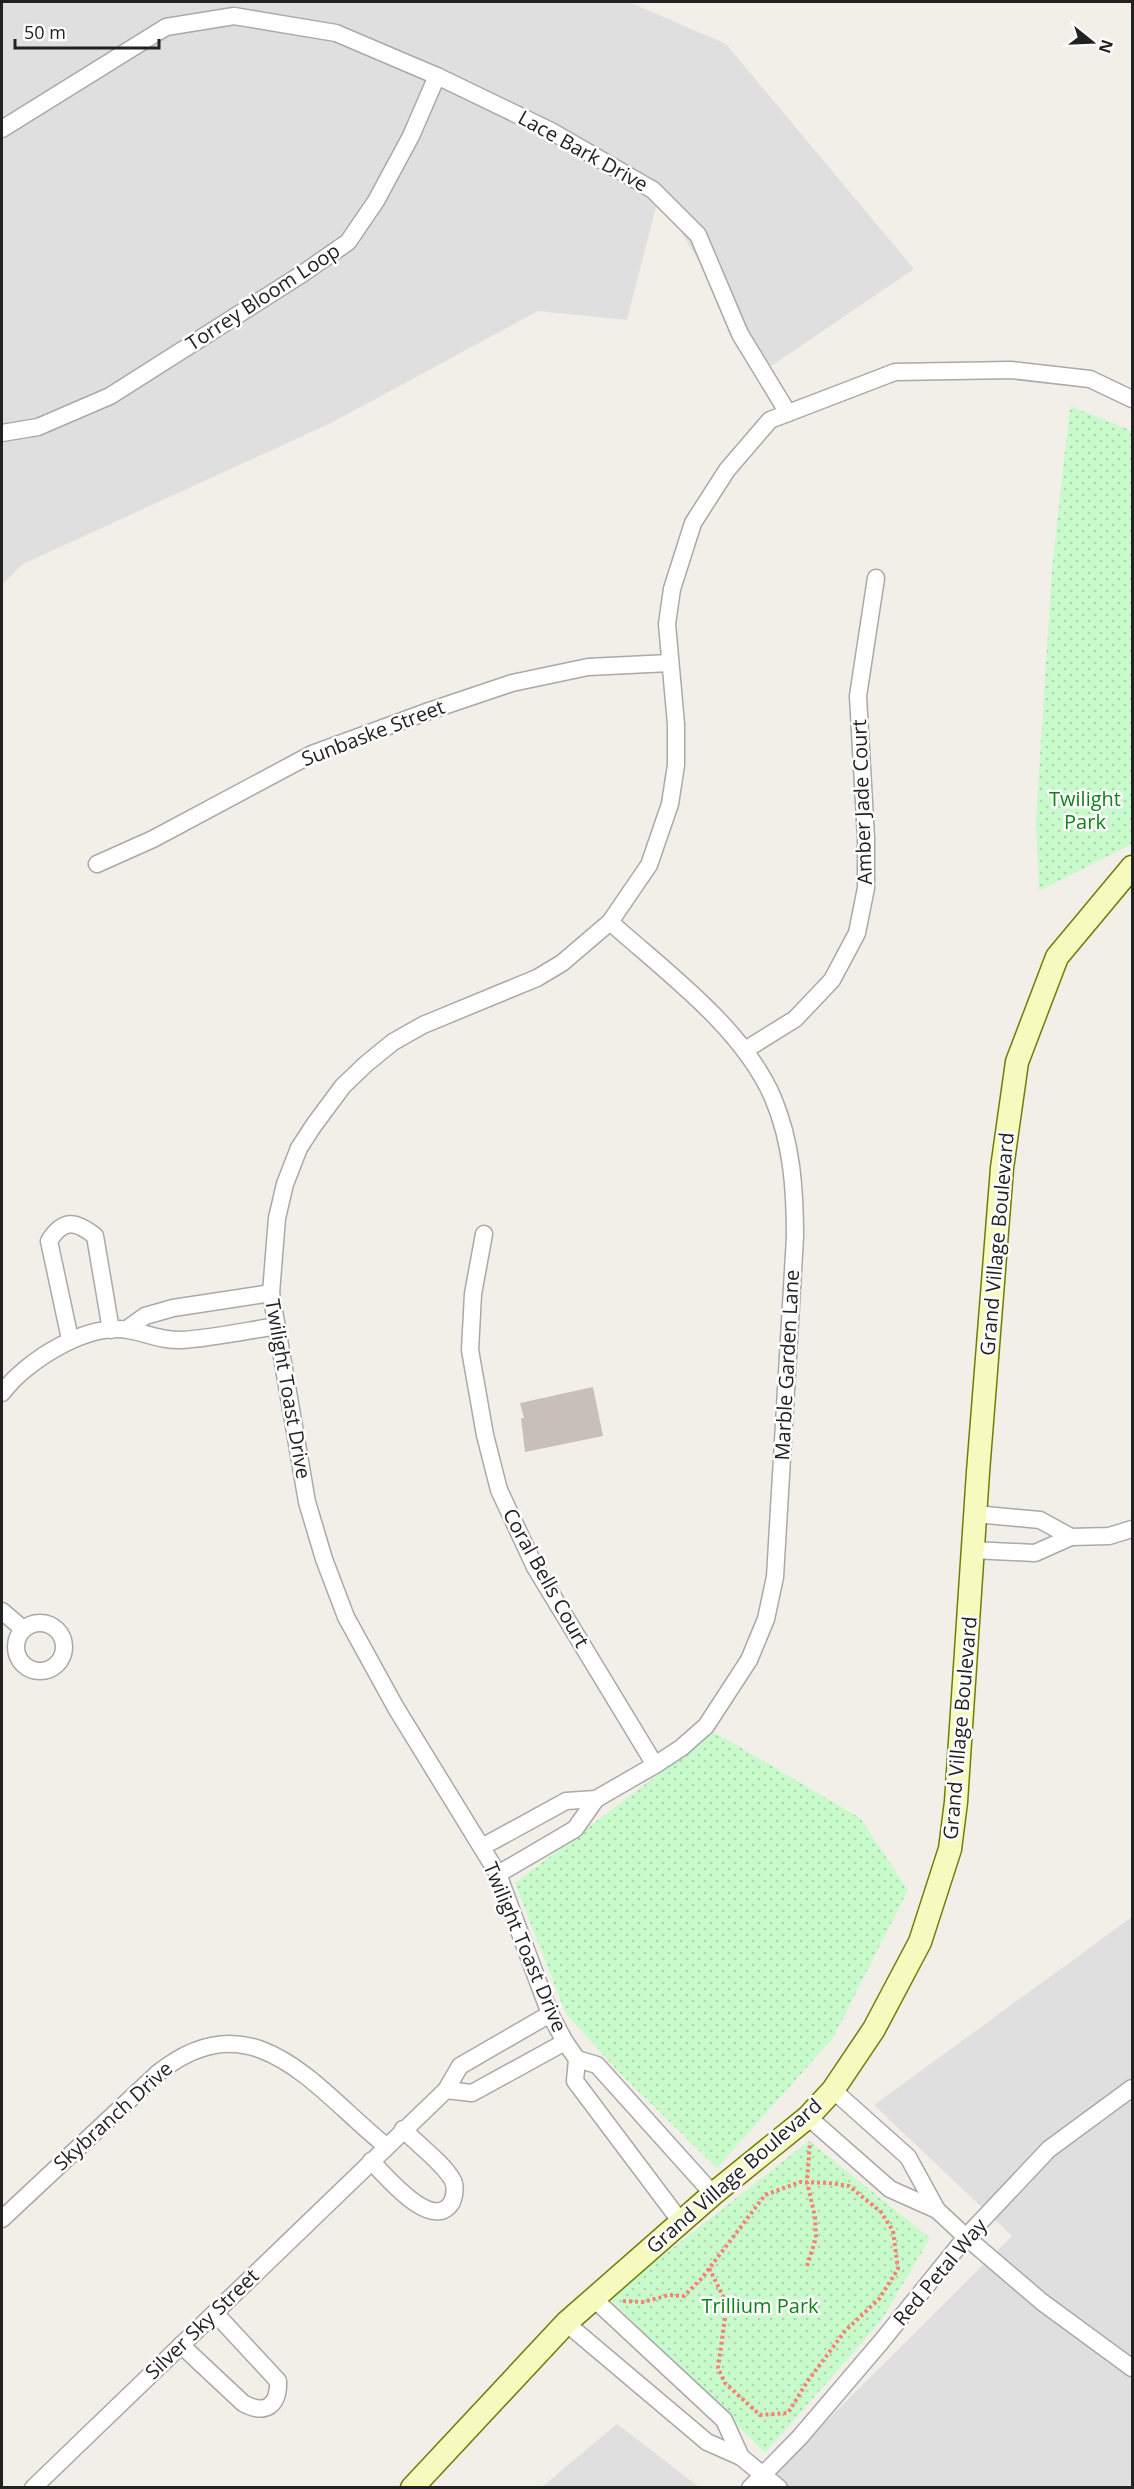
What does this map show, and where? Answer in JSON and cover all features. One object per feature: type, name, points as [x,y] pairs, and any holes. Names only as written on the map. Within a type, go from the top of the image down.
[{"type":"street","points":[[2,129],[166,27],[234,16],[336,33],[437,76]]},
{"type":"street","name":"Lace Bark Drive","points":[[437,76],[551,131],[654,190],[698,235],[740,334],[788,413]]},
{"type":"street","name":"Torrey Bloom Loop","points":[[2,433],[38,427],[110,396],[302,274],[348,242],[376,201],[411,136],[437,76]]},
{"type":"street","name":"Twilight Toast Drive","points":[[712,2194],[597,2065],[577,2059],[565,2042],[550,2014],[498,1874],[396,1708],[346,1617],[324,1559],[308,1502],[276,1326],[271,1293],[277,1218],[285,1184],[299,1148],[343,1086],[393,1042],[423,1025],[537,978],[562,963],[610,922],[649,865],[670,804],[676,765],[676,724],[667,624],[672,589],[693,524],[727,470],[770,420],[895,372],[1011,370],[1090,379],[1132,399]]},
{"type":"street","name":"Amber Jade Court","points":[[745,1050],[795,1019],[832,980],[856,933],[866,888],[858,696],[876,578]]},
{"type":"street","name":"Sunbaske Street","points":[[97,864],[153,839],[312,754],[429,711],[512,682],[588,667],[669,663]]},
{"type":"street","name":"Grand Village Boulevard","points":[[412,2487],[566,2323],[593,2298],[712,2194],[809,2126],[874,2029],[898,1988],[920,1942],[950,1849],[961,1732],[975,1514],[1002,1168],[1017,1062],[1057,957],[1132,867]]},
{"type":"street","name":"Marble Garden Lane","points":[[482,1847],[566,1801],[596,1798],[681,1748],[706,1726],[727,1698],[750,1660],[766,1619],[775,1577],[795,1237],[795,1184],[787,1140],[773,1098],[745,1050],[706,1009],[610,922]]},
{"type":"street","points":[[70,1340],[49,1241],[56,1229],[71,1224],[83,1226],[94,1236],[119,1330]]},
{"type":"street","name":"Coral Bells Court","points":[[484,1234],[473,1294],[470,1350],[485,1435],[499,1490],[535,1567],[655,1765]]},
{"type":"street","points":[[2,1393],[8,1384],[70,1340],[119,1330],[145,1316],[173,1308],[271,1293]]},
{"type":"street","points":[[119,1330],[156,1338],[180,1340],[276,1326]]},
{"type":"street","points":[[975,1514],[1040,1520],[1071,1537]]},
{"type":"street","points":[[973,1550],[1035,1553],[1071,1537],[1109,1536],[1132,1529]]},
{"type":"street","points":[[2,1611],[22,1629]]},
{"type":"street","name":"Marble Garden Lane","points":[[498,1874],[575,1829],[596,1798]]},
{"type":"street","name":"Silver Sky Street","points":[[33,2487],[446,2090],[460,2066],[550,2014]]},
{"type":"street","points":[[446,2090],[472,2093],[565,2042]]},
{"type":"street","name":"Skybranch Drive","points":[[2,2219],[158,2073],[178,2058],[197,2049],[218,2044],[260,2048],[281,2059],[307,2076],[386,2146]]},
{"type":"street","points":[[577,2059],[575,2082],[681,2222]]},
{"type":"street","name":"Red Petal Way","points":[[750,2487],[764,2475],[881,2342],[966,2237],[1049,2149],[1132,2088]]},
{"type":"street","points":[[833,2090],[908,2157],[937,2210]]},
{"type":"street","points":[[809,2126],[890,2188],[937,2210],[1042,2302],[1132,2367]]},
{"type":"street","points":[[371,2161],[407,2198],[422,2208],[435,2211],[445,2209],[452,2202],[455,2192],[453,2180],[403,2129]]},
{"type":"street","points":[[593,2298],[724,2420],[741,2457]]},
{"type":"street","points":[[181,2345],[243,2403],[253,2409],[263,2410],[271,2404],[277,2398],[278,2381],[215,2313]]},
{"type":"street","points":[[566,2323],[707,2442],[741,2457],[779,2487]]},
{"type":"path","points":[[807,2266],[816,2238],[815,2217],[807,2182],[809,2126]]},
{"type":"path","points":[[622,2301],[643,2302],[669,2295],[684,2296],[709,2268],[765,2195],[800,2182],[829,2182],[849,2186],[881,2211],[893,2231],[898,2269],[879,2299],[845,2331],[807,2382],[788,2413],[760,2415],[725,2383],[718,2368],[726,2304],[709,2268]]},
{"type":"shaded area","points":[[2,2],[629,2],[726,44],[914,269],[764,371],[659,195],[627,320],[538,311],[331,423],[23,564],[2,585]]},
{"type":"shaded area","points":[[1132,1917],[1132,2487],[759,2488],[1012,2236],[874,2105]]},
{"type":"shaded area","points":[[617,2424],[699,2487],[542,2487]]},
{"type":"green space","name":"Twilight Park","points":[[1070,406],[1132,431],[1132,844],[1039,891],[1036,820],[1052,569]]},
{"type":"green space","points":[[714,1732],[860,1818],[908,1890],[833,2038],[717,2168],[619,2072],[566,2014],[515,1883]]},
{"type":"green space","name":"Trillium Park","points":[[809,2141],[930,2238],[881,2321],[765,2453],[609,2298]]},
{"type":"building","points":[[593,1387],[603,1436],[525,1452],[521,1418],[524,1418],[520,1403]]}]
